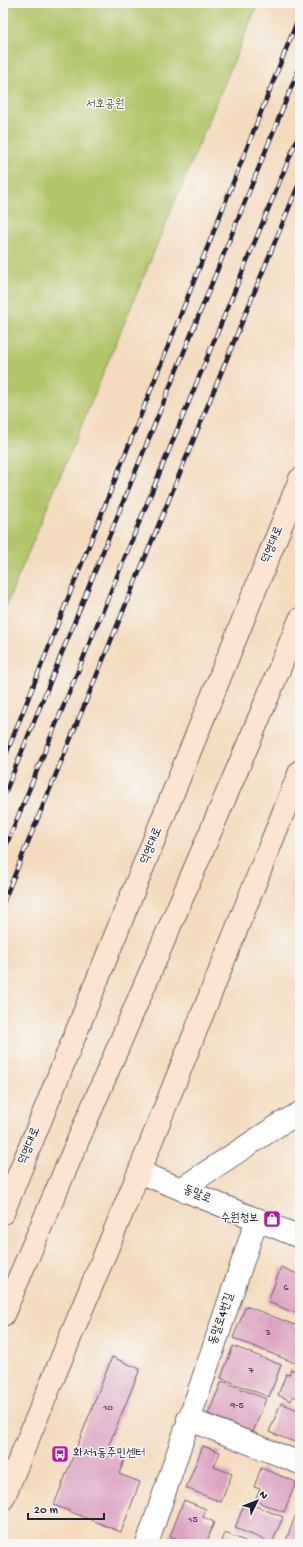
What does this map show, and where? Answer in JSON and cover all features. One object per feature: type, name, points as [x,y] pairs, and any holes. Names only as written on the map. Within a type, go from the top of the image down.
[{"type":"main road","name":"덕영대로","points":[[3,1213],[300,479]]},
{"type":"main road","points":[[3,1315],[252,734],[300,618]]},
{"type":"main road","points":[[3,1499],[139,1172],[300,771]]},
{"type":"street","points":[[181,1189],[280,1124],[300,1113]]},
{"type":"street","name":"동말로","points":[[139,1172],[300,1237]]},
{"type":"street","name":"동말로4번길","points":[[147,1544],[188,1419],[257,1219]]},
{"type":"street","points":[[188,1419],[300,1463]]},
{"type":"green space","name":"서호공원","points":[[3,3],[258,3],[3,613]]},
{"type":"building","points":[[281,1267],[300,1275],[300,1315],[268,1302]]},
{"type":"building","points":[[246,1306],[300,1327],[300,1365],[233,1338]]},
{"type":"building","points":[[233,1346],[281,1365],[269,1397],[221,1378]]},
{"type":"building","points":[[112,1357],[140,1369],[108,1447],[126,1455],[119,1474],[140,1482],[121,1532],[54,1505]]},
{"type":"building","points":[[291,1369],[300,1373],[300,1399],[293,1396],[291,1401],[278,1395],[286,1374],[289,1375]]},
{"type":"building","points":[[222,1381],[266,1399],[253,1432],[208,1414]]},
{"type":"building","points":[[281,1403],[300,1411],[299,1444],[269,1432]]},
{"type":"building","points":[[203,1446],[220,1452],[214,1467],[232,1474],[221,1502],[186,1488]]},
{"type":"building","points":[[261,1468],[296,1482],[284,1512],[255,1501],[260,1489],[254,1487]]},
{"type":"building","points":[[184,1500],[206,1509],[203,1517],[214,1522],[206,1544],[191,1544],[170,1536]]},
{"type":"building","points":[[245,1502],[283,1517],[272,1543],[235,1528]]},
{"type":"building","points":[[300,1504],[300,1544],[285,1543]]},
{"type":"building","points":[[225,1533],[253,1544],[221,1544]]},
{"type":"railway","points":[[3,762],[300,14]]},
{"type":"railway","points":[[3,798],[300,66]]},
{"type":"railway","points":[[3,853],[300,132]]},
{"type":"railway","points":[[3,903],[300,181]]},
{"type":"place","name":"수원청보","points":[[272,1219]]},
{"type":"place","name":"화서1동주민센터","points":[[60,1454]]}]
